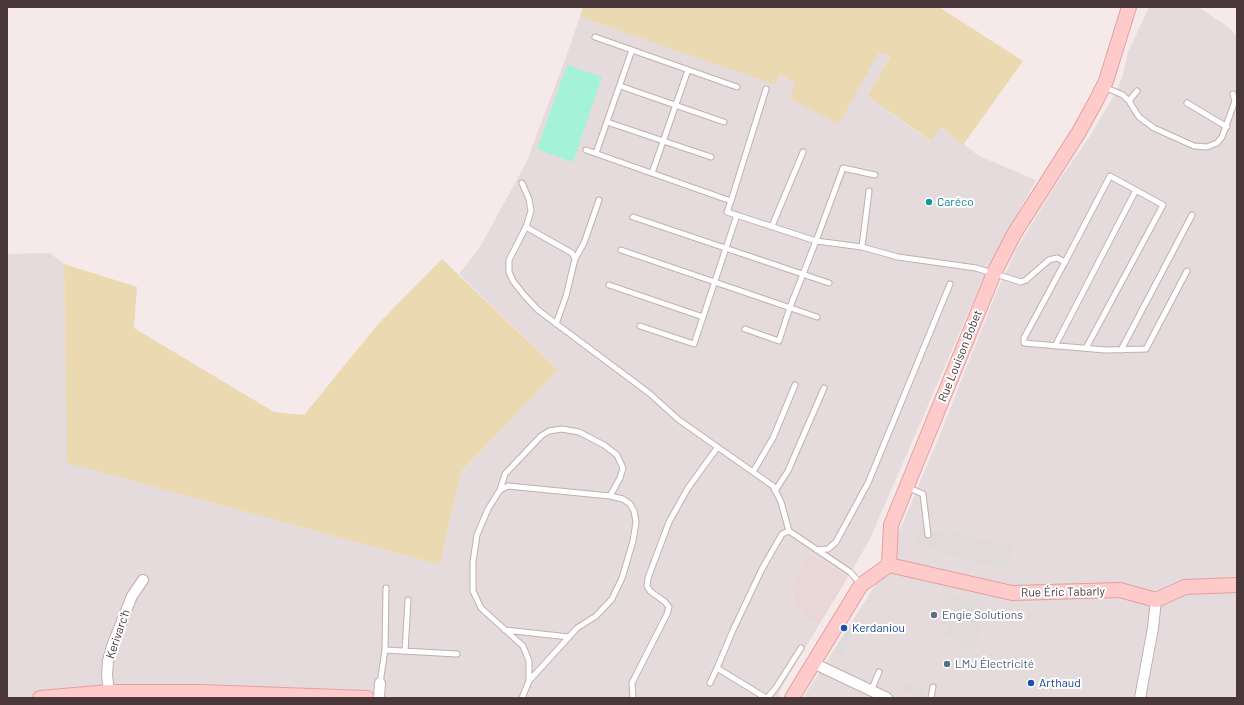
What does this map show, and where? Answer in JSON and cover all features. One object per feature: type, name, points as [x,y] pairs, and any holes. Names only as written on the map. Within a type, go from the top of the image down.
[{"type":"street","name":"Rue Louison Bobet","points":[[889,565],[891,525],[994,273],[1014,234],[1079,132],[1103,87],[1130,7]]},
{"type":"street","points":[[792,698],[861,584],[889,565]]},
{"type":"street","name":"Rue Éric Tabarly","points":[[889,565],[1012,593],[1120,590],[1156,600]]},
{"type":"street","name":"Kerivarc'h","points":[[109,692],[107,675],[108,661],[112,646],[132,596],[142,580]]},
{"type":"street","points":[[1140,698],[1153,628],[1156,600],[1185,586],[1237,585]]},
{"type":"street","points":[[813,663],[886,698]]},
{"type":"street","points":[[379,698],[380,683]]},
{"type":"street","points":[[40,698],[109,692],[200,692],[367,698]]},
{"type":"lane","points":[[595,37],[737,87]]},
{"type":"lane","points":[[596,153],[632,50]]},
{"type":"lane","points":[[652,173],[688,70]]},
{"type":"lane","points":[[620,86],[724,122]]},
{"type":"lane","points":[[1103,87],[1117,91],[1129,100],[1139,117],[1154,128],[1194,146],[1207,147],[1217,143],[1227,128],[1235,101],[1233,94]]},
{"type":"lane","points":[[766,89],[727,212],[816,241],[862,247],[898,257],[976,268],[1021,282],[1026,280],[1049,260],[1057,258],[1065,262]]},
{"type":"lane","points":[[1129,100],[1137,91]]},
{"type":"lane","points":[[1187,103],[1227,128]]},
{"type":"lane","points":[[607,122],[712,157]]},
{"type":"lane","points":[[586,150],[731,201]]},
{"type":"lane","points":[[772,226],[803,152]]},
{"type":"lane","points":[[745,329],[780,341],[790,308],[843,168],[875,175]]},
{"type":"lane","points":[[1086,348],[1163,204],[1110,176],[1024,338],[1024,343],[1055,346],[1086,348],[1121,350],[1146,349],[1187,271]]},
{"type":"lane","points":[[522,183],[529,199],[531,211],[526,227],[509,260],[509,272],[513,281],[524,295],[538,310],[649,393],[679,420],[773,486],[784,509],[789,530],[850,572],[861,584]]},
{"type":"lane","points":[[1055,346],[1136,190]]},
{"type":"lane","points":[[862,247],[869,191]]},
{"type":"lane","points":[[556,324],[566,296],[575,259],[584,243],[599,200]]},
{"type":"lane","points":[[640,326],[694,344],[738,215]]},
{"type":"lane","points":[[1121,350],[1192,215]]},
{"type":"lane","points":[[634,218],[829,283]]},
{"type":"lane","points":[[526,227],[572,253],[575,259]]},
{"type":"lane","points":[[621,250],[817,317]]},
{"type":"lane","points":[[817,550],[828,549],[836,542],[868,483],[950,284]]},
{"type":"lane","points":[[609,285],[703,317]]},
{"type":"lane","points":[[753,472],[773,438],[795,385]]},
{"type":"lane","points":[[775,491],[788,471],[824,388]]},
{"type":"lane","points":[[529,681],[529,661],[524,646],[481,608],[473,591],[473,562],[477,535],[488,509],[500,490],[505,474],[541,436],[549,431],[562,429],[579,432],[604,445],[617,455],[623,468],[620,478],[610,496]]},
{"type":"lane","points":[[633,698],[632,683],[668,614],[668,607],[665,602],[650,591],[647,586],[648,578],[669,522],[688,488],[717,448]]},
{"type":"lane","points":[[500,490],[508,486],[610,496],[623,499],[630,504],[634,511],[636,522],[633,541],[622,578],[612,600],[596,616],[577,628],[529,681],[522,698]]},
{"type":"lane","points":[[906,487],[923,494],[928,535]]},
{"type":"lane","points":[[710,683],[762,569],[782,534],[789,530]]},
{"type":"lane","points":[[380,683],[385,650],[386,588]]},
{"type":"lane","points":[[405,651],[408,600]]},
{"type":"lane","points":[[505,630],[569,637]]},
{"type":"lane","points":[[717,668],[767,698],[775,689],[801,648]]},
{"type":"lane","points":[[385,650],[457,654]]},
{"type":"lane","points":[[871,691],[879,672]]},
{"type":"lane","points":[[931,698],[933,687]]},
{"type":"shaded area","points":[[583,7],[939,7],[1023,61],[963,145],[941,127],[931,141],[867,96],[890,57],[879,52],[839,124],[790,99],[795,83],[780,74],[776,85],[580,17]]},
{"type":"shaded area","points":[[1149,7],[1198,7],[1228,27],[1237,36],[1237,698],[803,698],[879,579],[939,437],[996,293],[1016,250],[1053,189],[1088,139],[1114,96],[1122,78],[1128,52]]},
{"type":"shaded area","points":[[580,17],[776,84],[780,74],[795,83],[878,51],[890,57],[867,96],[930,141],[941,127],[979,156],[1036,180],[989,265],[869,541],[848,577],[808,552],[791,587],[795,604],[806,618],[819,625],[779,692],[778,698],[7,698],[7,254],[50,253],[64,264],[68,463],[440,565],[461,472],[558,370],[459,274],[480,247],[526,163]]},
{"type":"shaded area","points":[[567,65],[602,77],[573,162],[537,149]]},
{"type":"shaded area","points":[[442,259],[558,370],[461,472],[440,565],[67,463],[64,264],[137,287],[134,328],[274,412],[304,415],[379,323]]},
{"type":"shaded area","points":[[921,527],[951,537],[953,531],[979,539],[1012,545],[1008,569],[971,562],[915,543]]},
{"type":"shaded area","points":[[808,552],[848,577],[819,625],[806,618],[795,604],[791,586]]},
{"type":"shaded area","points":[[947,594],[985,603],[975,651],[960,648],[961,640],[945,636],[947,626],[940,624]]},
{"type":"shaded area","points":[[849,627],[855,631],[842,655],[835,651]]},
{"type":"shaded area","points":[[905,684],[925,689],[923,697],[903,692]]},
{"type":"place","name":"Caréco","points":[[929,202]]},
{"type":"place","name":"Engie Solutions","points":[[934,615]]},
{"type":"place","name":"Kerdaniou","points":[[844,628]]},
{"type":"place","name":"LMJ Électricité","points":[[947,664]]},
{"type":"place","name":"Arthaud","points":[[1031,683]]}]
